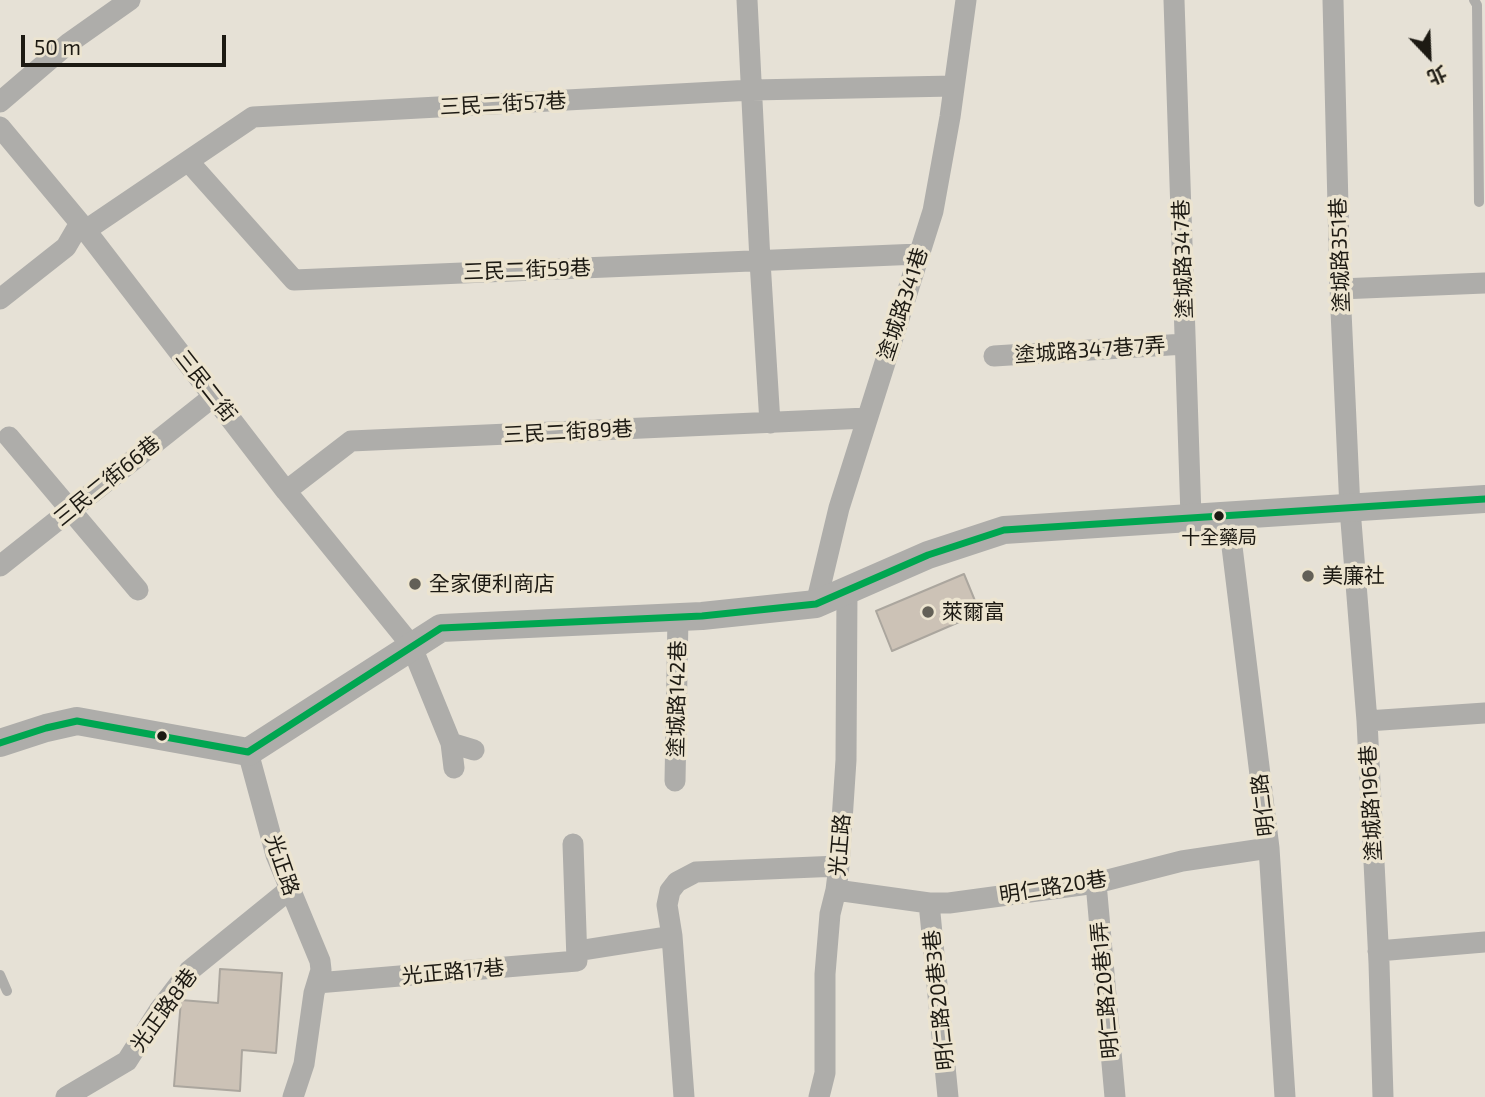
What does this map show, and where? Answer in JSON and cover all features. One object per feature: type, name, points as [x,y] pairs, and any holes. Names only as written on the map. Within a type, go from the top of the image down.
[{"type":"street","points":[[0,102],[69,43],[130,0]]},
{"type":"street","points":[[747,0],[770,423]]},
{"type":"street","name":"塗城路341巷","points":[[816,604],[839,509],[933,211],[966,0]]},
{"type":"street","name":"塗城路347巷","points":[[1174,0],[1191,517]]},
{"type":"street","name":"塗城路351巷","points":[[1333,0],[1340,289],[1350,509]]},
{"type":"street","name":"三民二街57巷","points":[[83,226],[253,117],[752,90],[954,86]]},
{"type":"street","name":"三民二街","points":[[0,127],[83,226],[286,491],[411,645],[451,743],[454,768]]},
{"type":"street","name":"三民二街59巷","points":[[188,161],[294,280],[919,254]]},
{"type":"street","points":[[0,299],[66,247],[83,226]]},
{"type":"street","points":[[1340,289],[1485,283]]},
{"type":"street","name":"塗城路347巷7弄","points":[[994,356],[1185,344]]},
{"type":"street","name":"三民二街66巷","points":[[0,566],[214,396]]},
{"type":"street","name":"三民二街89巷","points":[[286,491],[351,442],[867,418]]},
{"type":"street","points":[[9,437],[138,590]]},
{"type":"street","points":[[0,743],[76,721],[248,752],[441,628],[678,617],[816,604],[928,555],[1004,530],[1485,499]]},
{"type":"street","name":"塗城路196巷","points":[[1350,509],[1367,721],[1383,1097]]},
{"type":"street","name":"明仁路","points":[[1228,514],[1269,848],[1285,1097]]},
{"type":"street","name":"光正路","points":[[819,1097],[825,1073],[825,974],[830,914],[839,866],[846,760],[847,590]]},
{"type":"street","name":"塗城路142巷","points":[[675,781],[678,617]]},
{"type":"street","points":[[1367,721],[1485,713]]},
{"type":"street","points":[[451,743],[474,750]]},
{"type":"street","name":"光正路","points":[[248,752],[276,855],[320,961],[321,970],[308,1027],[304,1064],[293,1097]]},
{"type":"street","points":[[573,844],[577,951]]},
{"type":"street","name":"明仁路20巷","points":[[836,890],[929,903],[949,903],[1096,883],[1182,860],[1269,848]]},
{"type":"street","points":[[684,1097],[672,936],[667,905],[670,891],[677,882],[696,873],[839,866]]},
{"type":"street","name":"明仁路20巷1弄","points":[[1096,883],[1115,1097]]},
{"type":"street","name":"光正路8巷","points":[[66,1097],[127,1061],[160,1009],[189,971],[289,889]]},
{"type":"street","name":"明仁路20巷3巷","points":[[929,903],[948,1097]]},
{"type":"street","name":"光正路17巷","points":[[317,983],[578,961],[577,951],[672,936]]},
{"type":"street","points":[[1378,951],[1485,942]]},
{"type":"lane","points":[[1474,0],[1479,202]]},
{"type":"lane","points":[[0,975],[7,991]]},
{"type":"building","name":"萊爾富","points":[[964,574],[980,613],[892,651],[876,611]]},
{"type":"building","points":[[220,969],[282,973],[276,1053],[242,1050],[240,1091],[174,1086],[181,1000],[218,1003]]},
{"type":"transit line","points":[[0,743],[77,721],[248,752],[441,628],[702,616],[816,604],[928,555],[1004,530],[1485,499]]},
{"type":"place","name":"十全藥局","points":[[1219,516]]},
{"type":"place","name":"美廉社","points":[[1308,576]]},
{"type":"place","name":"全家便利商店","points":[[415,584]]},
{"type":"place","name":"萊爾富","points":[[928,612]]}]
